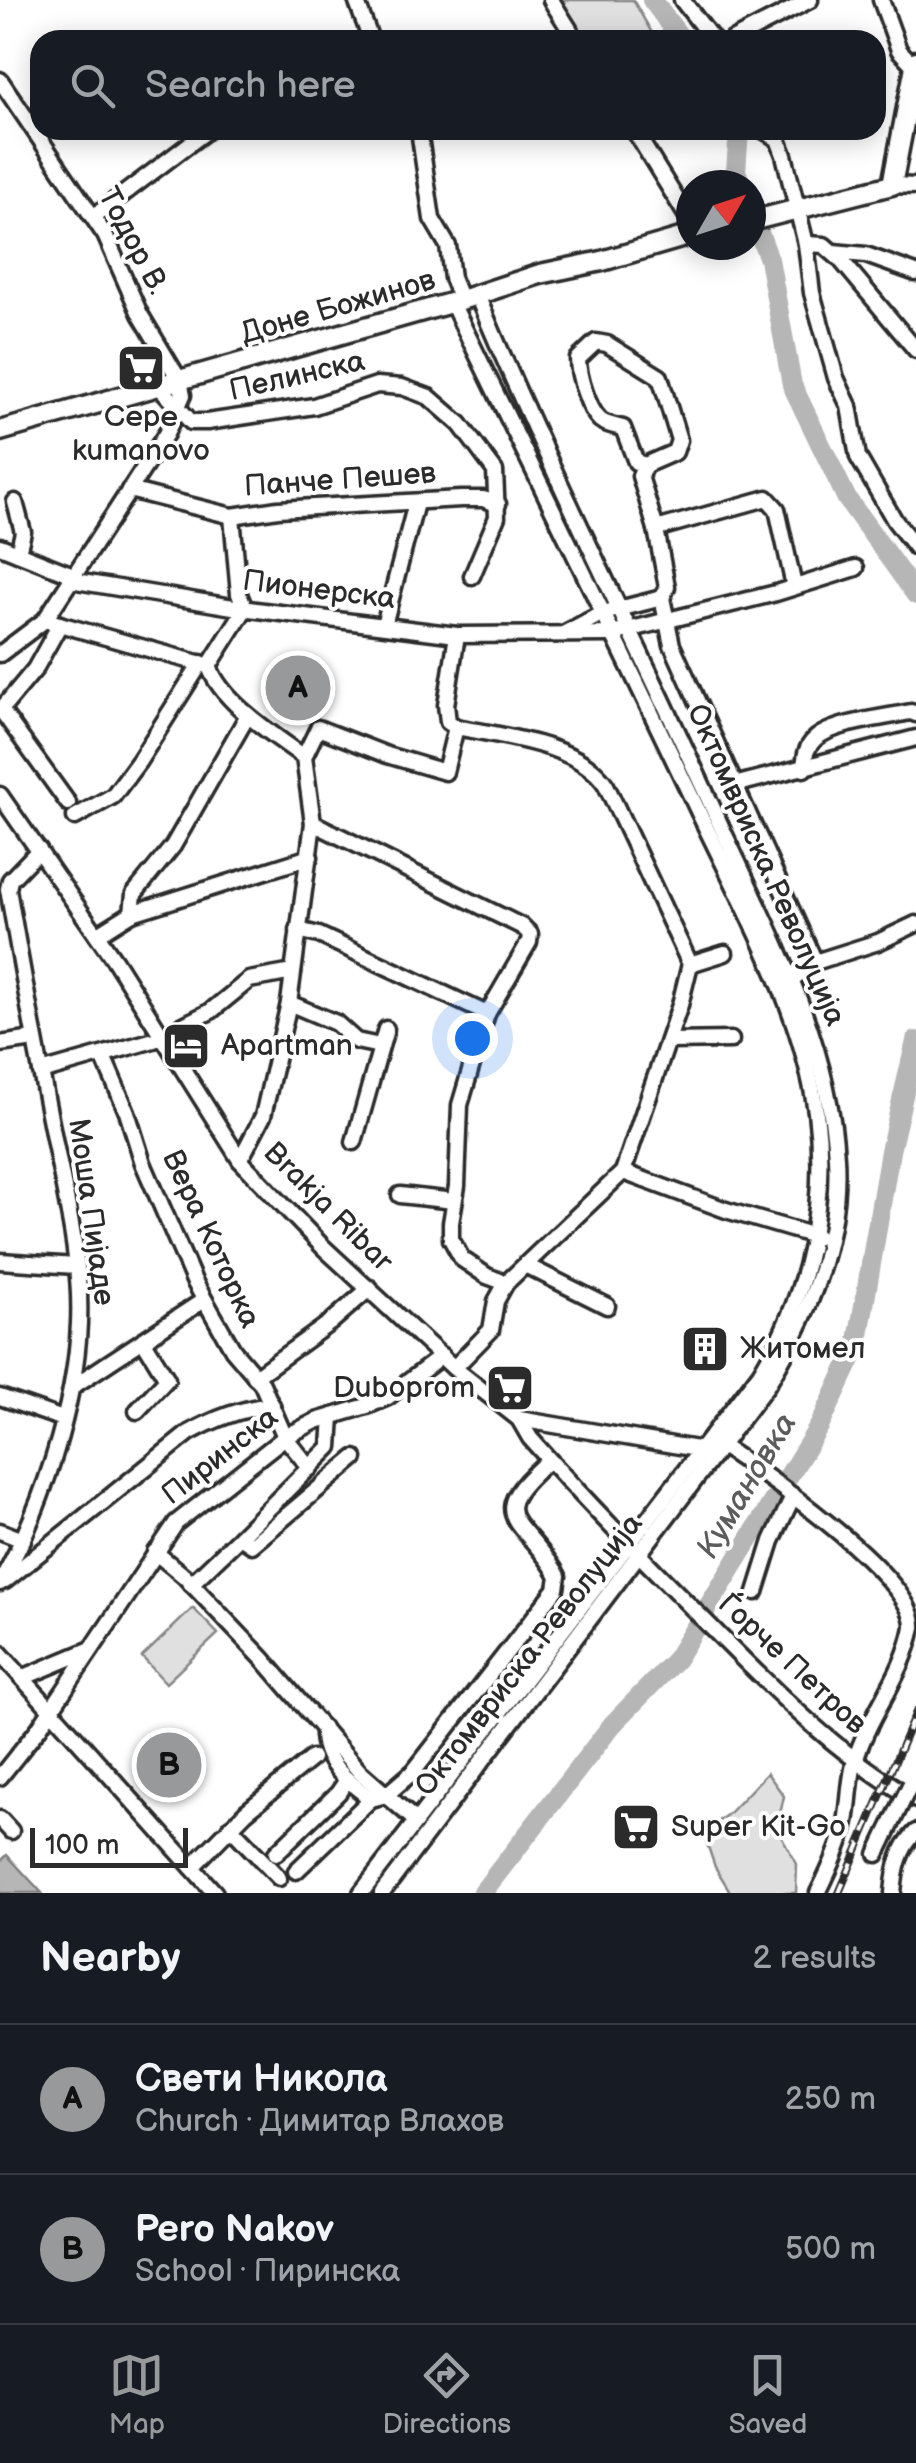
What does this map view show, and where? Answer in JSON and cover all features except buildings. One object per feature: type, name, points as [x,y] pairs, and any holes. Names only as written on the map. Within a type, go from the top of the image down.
[{"type":"main road","points":[[766,217],[892,186],[915,64]]},
{"type":"main road","name":"Доне Божинов","points":[[0,431],[540,274],[676,239]]},
{"type":"street","points":[[356,0],[367,30]]},
{"type":"street","points":[[551,0],[570,30]]},
{"type":"street","points":[[682,0],[706,30]]},
{"type":"street","points":[[752,30],[810,0]]},
{"type":"street","points":[[881,0],[900,50],[915,64]]},
{"type":"street","name":"Тодор В.","points":[[0,80],[30,125]]},
{"type":"street","name":"Тодор В.","points":[[40,140],[105,235],[146,324],[180,381]]},
{"type":"street","points":[[93,218],[195,140]]},
{"type":"street","points":[[420,140],[432,219],[448,246],[452,278],[463,299]]},
{"type":"street","points":[[640,140],[676,198]]},
{"type":"street","points":[[779,140],[806,244],[812,294],[836,378],[849,406],[858,457],[895,521],[915,546]]},
{"type":"street","points":[[892,186],[916,186]]},
{"type":"street","points":[[806,244],[824,245],[832,252],[864,284],[916,350]]},
{"type":"street","points":[[832,252],[866,256],[916,273]]},
{"type":"street","name":"Октомвриска Револуција","points":[[362,1893],[634,1550],[753,1408],[791,1346],[812,1298],[836,1160],[830,1096],[791,980],[521,401],[463,299]]},
{"type":"street","name":"Октомвриска Револуција","points":[[382,1893],[760,1374],[778,1343],[821,1238],[816,1112],[801,1044],[764,951],[612,634],[463,299]]},
{"type":"street","points":[[645,465],[636,462],[623,428],[598,418],[588,394],[578,359],[596,342],[607,344],[660,377],[679,440],[675,452],[645,465],[640,476],[656,529],[667,587],[662,598],[667,621],[683,673],[815,962]]},
{"type":"street","points":[[68,802],[1,710],[28,679],[72,578],[179,410],[183,396],[180,381]]},
{"type":"street","name":"Пелинска","points":[[179,410],[191,422],[228,421],[314,406],[364,386],[389,385],[413,390],[439,404],[482,450],[495,471],[498,504]]},
{"type":"street","points":[[160,387],[179,410]]},
{"type":"street","name":"Панче Пешев","points":[[129,490],[232,516],[278,509],[416,502],[483,499],[498,504]]},
{"type":"street","points":[[656,529],[767,498],[777,509],[794,586]]},
{"type":"street","points":[[15,502],[23,532],[18,554]]},
{"type":"street","points":[[384,625],[416,502]]},
{"type":"street","points":[[472,576],[491,537],[498,504]]},
{"type":"street","points":[[75,817],[114,796],[245,609],[239,594],[232,516]]},
{"type":"street","name":"Пионерска","points":[[0,546],[72,578],[245,609],[457,635],[612,634],[856,568]]},
{"type":"street","name":"Пионерска","points":[[562,634],[603,612],[662,598]]},
{"type":"street","points":[[0,654],[52,622],[205,665],[248,715],[304,757]]},
{"type":"street","points":[[454,1368],[491,1330],[496,1301],[506,1283],[624,1172],[690,964],[600,774],[584,761],[557,750],[448,722],[446,705],[457,635]]},
{"type":"street","points":[[804,769],[805,752],[816,737],[834,729],[916,714]]},
{"type":"street","points":[[132,912],[134,894],[173,846],[248,715]]},
{"type":"street","points":[[240,1160],[263,1116],[289,1003],[313,823],[304,757],[318,728],[446,772],[456,727]]},
{"type":"street","points":[[734,786],[916,738]]},
{"type":"street","name":"Brakja Ribar","points":[[0,795],[163,1034],[240,1160],[287,1211],[454,1368],[519,1420]]},
{"type":"street","points":[[313,823],[530,934],[530,942],[487,1014],[460,1105],[450,1223],[455,1249],[474,1268],[506,1283]]},
{"type":"street","name":"Моша Пијаде","points":[[0,1584],[23,1540],[63,1419],[72,1387],[79,1325],[76,1266],[4,892],[10,880],[39,850]]},
{"type":"street","points":[[97,935],[132,912],[310,857]]},
{"type":"street","points":[[791,980],[815,962],[878,942],[916,924]]},
{"type":"street","points":[[298,930],[319,935],[487,1014]]},
{"type":"street","points":[[690,964],[725,953]]},
{"type":"street","points":[[41,1072],[133,1048],[211,1010],[250,980],[294,972]]},
{"type":"street","points":[[289,1003],[336,1023],[356,1040],[380,1046]]},
{"type":"street","points":[[354,1142],[386,1029]]},
{"type":"street","points":[[0,1044],[34,1040]]},
{"type":"street","points":[[668,1040],[731,1040]]},
{"type":"street","name":"Вера Которка","points":[[103,1056],[143,1163],[204,1300],[233,1350],[255,1376],[285,1437],[310,1468]]},
{"type":"street","points":[[624,1172],[726,1210],[821,1238]]},
{"type":"street","points":[[400,1196],[454,1201]]},
{"type":"street","points":[[0,1261],[76,1266]]},
{"type":"street","points":[[526,1265],[607,1306]]},
{"type":"street","points":[[255,1376],[331,1322],[370,1288]]},
{"type":"street","points":[[72,1387],[204,1300]]},
{"type":"street","points":[[137,1412],[167,1380],[143,1340]]},
{"type":"street","name":"Пиринска","points":[[0,1777],[51,1710],[164,1536],[188,1512],[285,1437],[388,1396],[442,1356]]},
{"type":"street","points":[[0,1397],[63,1419]]},
{"type":"street","points":[[0,1584],[189,1433],[254,1407],[272,1405]]},
{"type":"street","points":[[191,1584],[330,1446],[332,1416]]},
{"type":"street","points":[[519,1420],[702,1450]]},
{"type":"street","name":"Ѓорче Петров","points":[[519,1420],[549,1460],[779,1696],[855,1760],[914,1786]]},
{"type":"street","points":[[723,1446],[819,1514],[876,1564],[898,1586],[910,1606],[914,1623],[905,1656],[855,1760],[845,1825],[818,1893]]},
{"type":"street","points":[[240,1537],[252,1545],[354,1458]]},
{"type":"street","points":[[296,1871],[371,1800],[386,1795],[414,1770],[556,1589],[558,1576],[554,1569],[512,1515],[515,1491],[549,1460]]},
{"type":"street","points":[[756,1592],[772,1542],[793,1496]]},
{"type":"street","points":[[0,1531],[23,1540]]},
{"type":"street","name":"Октомвриска Револуција","points":[[155,1552],[191,1584],[360,1772],[416,1821]]},
{"type":"street","points":[[22,1678],[89,1650]]},
{"type":"street","points":[[0,1653],[215,1893]]},
{"type":"street","points":[[323,1728],[322,1748],[346,1780],[371,1800]]},
{"type":"street","points":[[192,1867],[230,1827],[312,1758]]},
{"type":"street","points":[[276,1853],[338,1793],[346,1780]]},
{"type":"street","points":[[878,1854],[900,1806],[914,1786]]},
{"type":"street","points":[[230,1827],[278,1878]]},
{"type":"street","points":[[893,1893],[900,1857],[916,1832]]},
{"type":"shaded area","points":[[556,0],[633,0],[650,30],[572,30]]},
{"type":"shaded area","points":[[193,1608],[218,1634],[166,1683],[142,1657]]},
{"type":"shaded area","points":[[767,1773],[784,1796],[777,1828],[797,1864],[796,1893],[731,1893],[715,1867],[703,1832],[728,1814]]},
{"type":"shaded area","points":[[7,1855],[42,1893],[0,1893],[0,1862]]},
{"type":"waterway","points":[[652,0],[674,30]]},
{"type":"waterway","points":[[736,170],[738,140]]},
{"type":"waterway","points":[[766,251],[792,385],[847,499],[916,595]]},
{"type":"waterway","name":"Кумановка","points":[[482,1893],[612,1725],[676,1659],[820,1425],[857,1347],[890,1151],[916,1041]]},
{"type":"railway","points":[[839,1893],[916,1712]]},
{"type":"place","name":"Cepe kumanovo","points":[[141,368]]},
{"type":"place","name":"Свети Никола","points":[[298,688]]},
{"type":"place","name":"Apartman","points":[[186,1046]]},
{"type":"place","name":"Житомел","points":[[705,1349]]},
{"type":"place","name":"Duboprom","points":[[510,1388]]},
{"type":"place","name":"Pero Nakov","points":[[169,1765]]},
{"type":"place","name":"Super Kit-Go","points":[[636,1827]]}]
